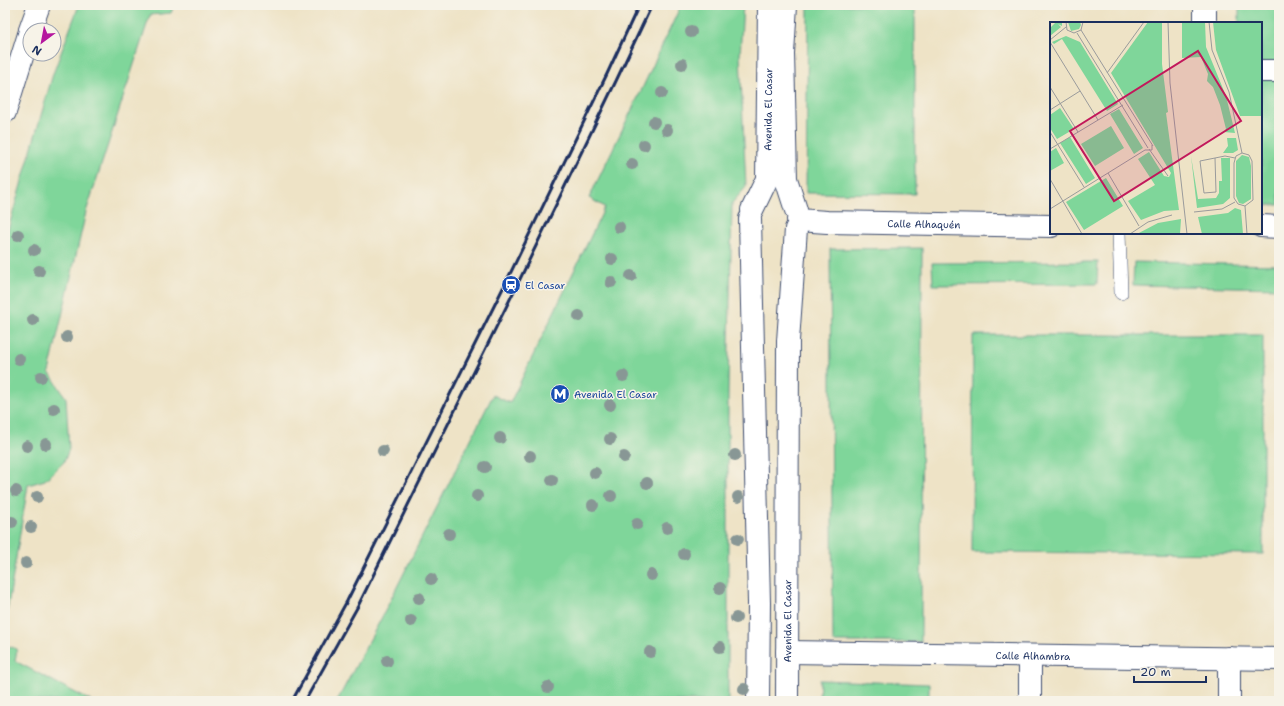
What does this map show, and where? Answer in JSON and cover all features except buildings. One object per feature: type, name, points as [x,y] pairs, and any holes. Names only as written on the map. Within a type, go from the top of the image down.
[{"type":"street","points":[[33,22],[39,5]]},
{"type":"street","name":"Avenida El Casar","points":[[758,701],[760,604],[751,215],[767,179],[768,5]]},
{"type":"street","name":"Avenida El Casar","points":[[786,5],[783,53],[786,179],[796,220],[788,341],[787,701]]},
{"type":"street","points":[[1205,5],[1205,22]]},
{"type":"street","points":[[5,112],[22,56]]},
{"type":"street","points":[[1262,71],[1279,71]]},
{"type":"street","points":[[774,196],[787,200],[796,220],[790,236],[783,241],[771,243],[764,241],[757,236],[752,228],[751,215],[757,202],[765,197],[774,196]]},
{"type":"street","name":"Calle Alhaquén","points":[[796,220],[827,222],[1050,226]]},
{"type":"street","points":[[1262,226],[1279,227]]},
{"type":"street","name":"Calle Alhambra","points":[[787,652],[1279,659]]},
{"type":"street","points":[[1030,656],[1030,701]]},
{"type":"street","points":[[1229,658],[1229,701]]},
{"type":"lane","points":[[1119,234],[1121,293]]},
{"type":"green space","points":[[79,5],[174,5],[171,13],[150,15],[86,212],[49,372],[66,398],[69,449],[64,462],[45,480],[28,485],[5,624],[5,240],[53,74],[58,62],[62,62],[62,50]]},
{"type":"green space","points":[[681,5],[743,5],[740,56],[746,187],[732,203],[728,391],[728,701],[337,701],[382,617],[493,395],[510,403],[605,207],[589,198]]},
{"type":"green space","points":[[808,5],[915,5],[915,194],[806,193]]},
{"type":"green space","points":[[1239,5],[1279,5],[1279,205],[1262,205],[1262,22],[1239,22]]},
{"type":"green space","points":[[922,248],[921,642],[833,642],[830,249]]},
{"type":"green space","points":[[1098,262],[1097,284],[933,285],[932,263]]},
{"type":"green space","points":[[1134,262],[1279,265],[1279,288],[1133,285]]},
{"type":"green space","points":[[973,335],[1263,335],[1263,554],[972,552]]},
{"type":"green space","points":[[5,645],[17,649],[15,661],[91,701],[5,701]]},
{"type":"green space","points":[[820,680],[929,684],[929,701],[819,701]]},
{"type":"railway","points":[[292,701],[347,601],[508,278],[639,5]]},
{"type":"railway","points":[[305,701],[358,606],[519,281],[652,5]]},
{"type":"place","name":"El Casar","points":[[511,285]]},
{"type":"place","name":"Avenida El Casar","points":[[560,394]]}]
